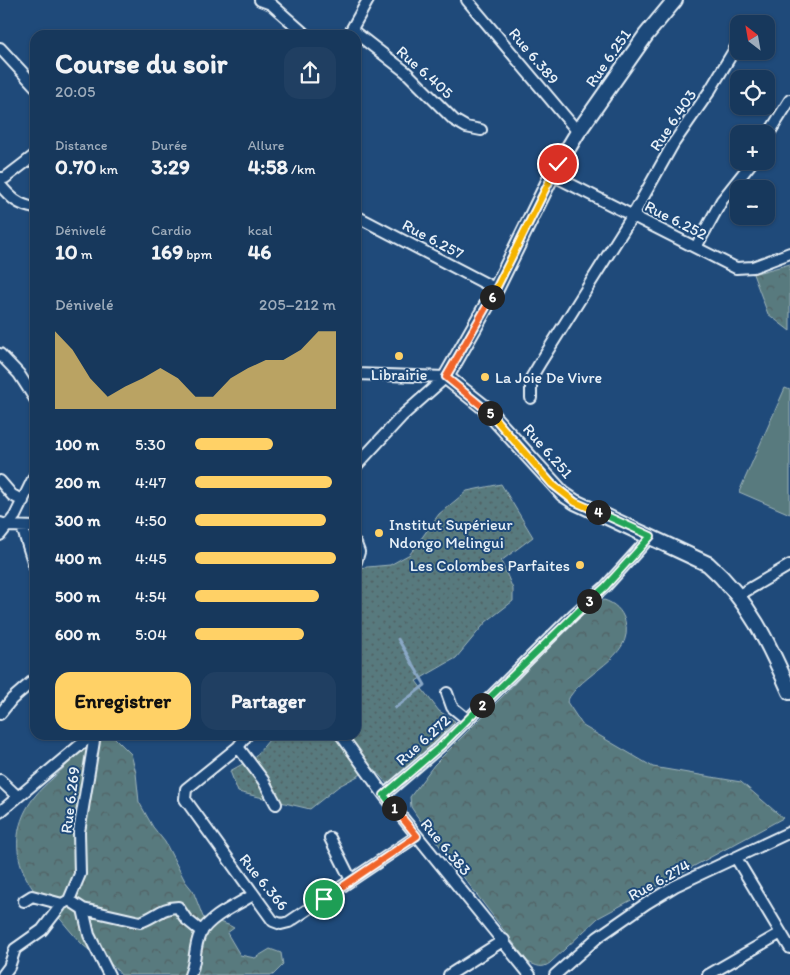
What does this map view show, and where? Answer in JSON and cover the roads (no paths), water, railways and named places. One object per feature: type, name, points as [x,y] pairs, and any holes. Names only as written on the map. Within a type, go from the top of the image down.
[{"type":"main road","name":"Rue 6.251","points":[[675,0],[646,35],[578,132],[552,175],[496,289],[446,377],[484,407],[563,494],[575,502],[708,564],[739,595],[770,646],[790,692]]},
{"type":"street","points":[[260,0],[271,4],[300,30]]},
{"type":"street","points":[[351,30],[368,0]]},
{"type":"street","name":"Rue 6.389","points":[[467,0],[578,132]]},
{"type":"street","name":"Rue 6.405","points":[[361,40],[406,72],[454,120],[466,127],[481,130]]},
{"type":"street","points":[[0,48],[30,81]]},
{"type":"street","name":"Rue 6.403","points":[[531,398],[531,378],[633,215],[673,144],[709,92],[730,57]]},
{"type":"street","points":[[774,125],[790,100]]},
{"type":"street","points":[[0,178],[5,178],[30,159]]},
{"type":"street","points":[[696,247],[722,200],[745,170]]},
{"type":"street","name":"Rue 6.252","points":[[552,175],[736,268],[744,269],[790,253]]},
{"type":"street","points":[[0,185],[12,199],[30,207]]},
{"type":"street","name":"Rue 6.257","points":[[361,219],[496,289]]},
{"type":"street","points":[[0,354],[19,374],[30,391]]},
{"type":"street","points":[[361,374],[446,377]]},
{"type":"street","points":[[361,461],[402,416],[446,377]]},
{"type":"street","points":[[0,481],[12,495],[23,501]]},
{"type":"street","points":[[0,535],[4,524],[23,501],[30,486]]},
{"type":"street","points":[[4,524],[30,527]]},
{"type":"street","points":[[22,527],[30,552]]},
{"type":"street","name":"Rue 6.272","points":[[384,795],[468,720],[574,614],[605,587],[651,536]]},
{"type":"street","points":[[739,595],[790,565]]},
{"type":"street","points":[[0,714],[12,698],[30,683]]},
{"type":"street","points":[[447,693],[452,707],[468,720]]},
{"type":"street","points":[[0,812],[87,740]]},
{"type":"street","name":"Rue 6.269","points":[[2,975],[9,967],[15,949],[42,930],[65,902],[80,874],[79,832],[92,740]]},
{"type":"street","name":"Rue 6.366","points":[[243,740],[238,747],[186,789],[184,794],[195,814],[273,921],[280,924],[289,922],[392,855],[417,836]]},
{"type":"street","name":"Rue 6.383","points":[[345,740],[384,795],[504,940],[530,975]]},
{"type":"street","points":[[238,747],[263,780],[276,804]]},
{"type":"street","points":[[0,780],[18,796]]},
{"type":"street","name":"Rue 6.274","points":[[555,975],[598,936],[625,916],[675,886],[790,832]]},
{"type":"street","points":[[330,838],[352,880]]},
{"type":"street","points":[[736,858],[790,948]]},
{"type":"street","points":[[190,975],[195,966],[202,932],[212,922],[254,895]]},
{"type":"street","points":[[24,901],[32,896],[65,902],[83,909],[140,922],[158,912],[171,907],[178,907],[186,919],[202,932]]},
{"type":"street","points":[[83,909],[89,935],[109,975]]},
{"type":"street","points":[[708,975],[781,933]]},
{"type":"street","points":[[449,975],[504,940]]},
{"type":"waterway","points":[[395,708],[425,685],[398,639]]},
{"type":"place","name":"Librairie","points":[[399,356]]},
{"type":"place","name":"La Joie De Vivre","points":[[485,377]]},
{"type":"place","name":"Institut Supérieur Ndongo Melingui","points":[[379,533]]},
{"type":"place","name":"Les Colombes Parfaites","points":[[580,565]]}]
